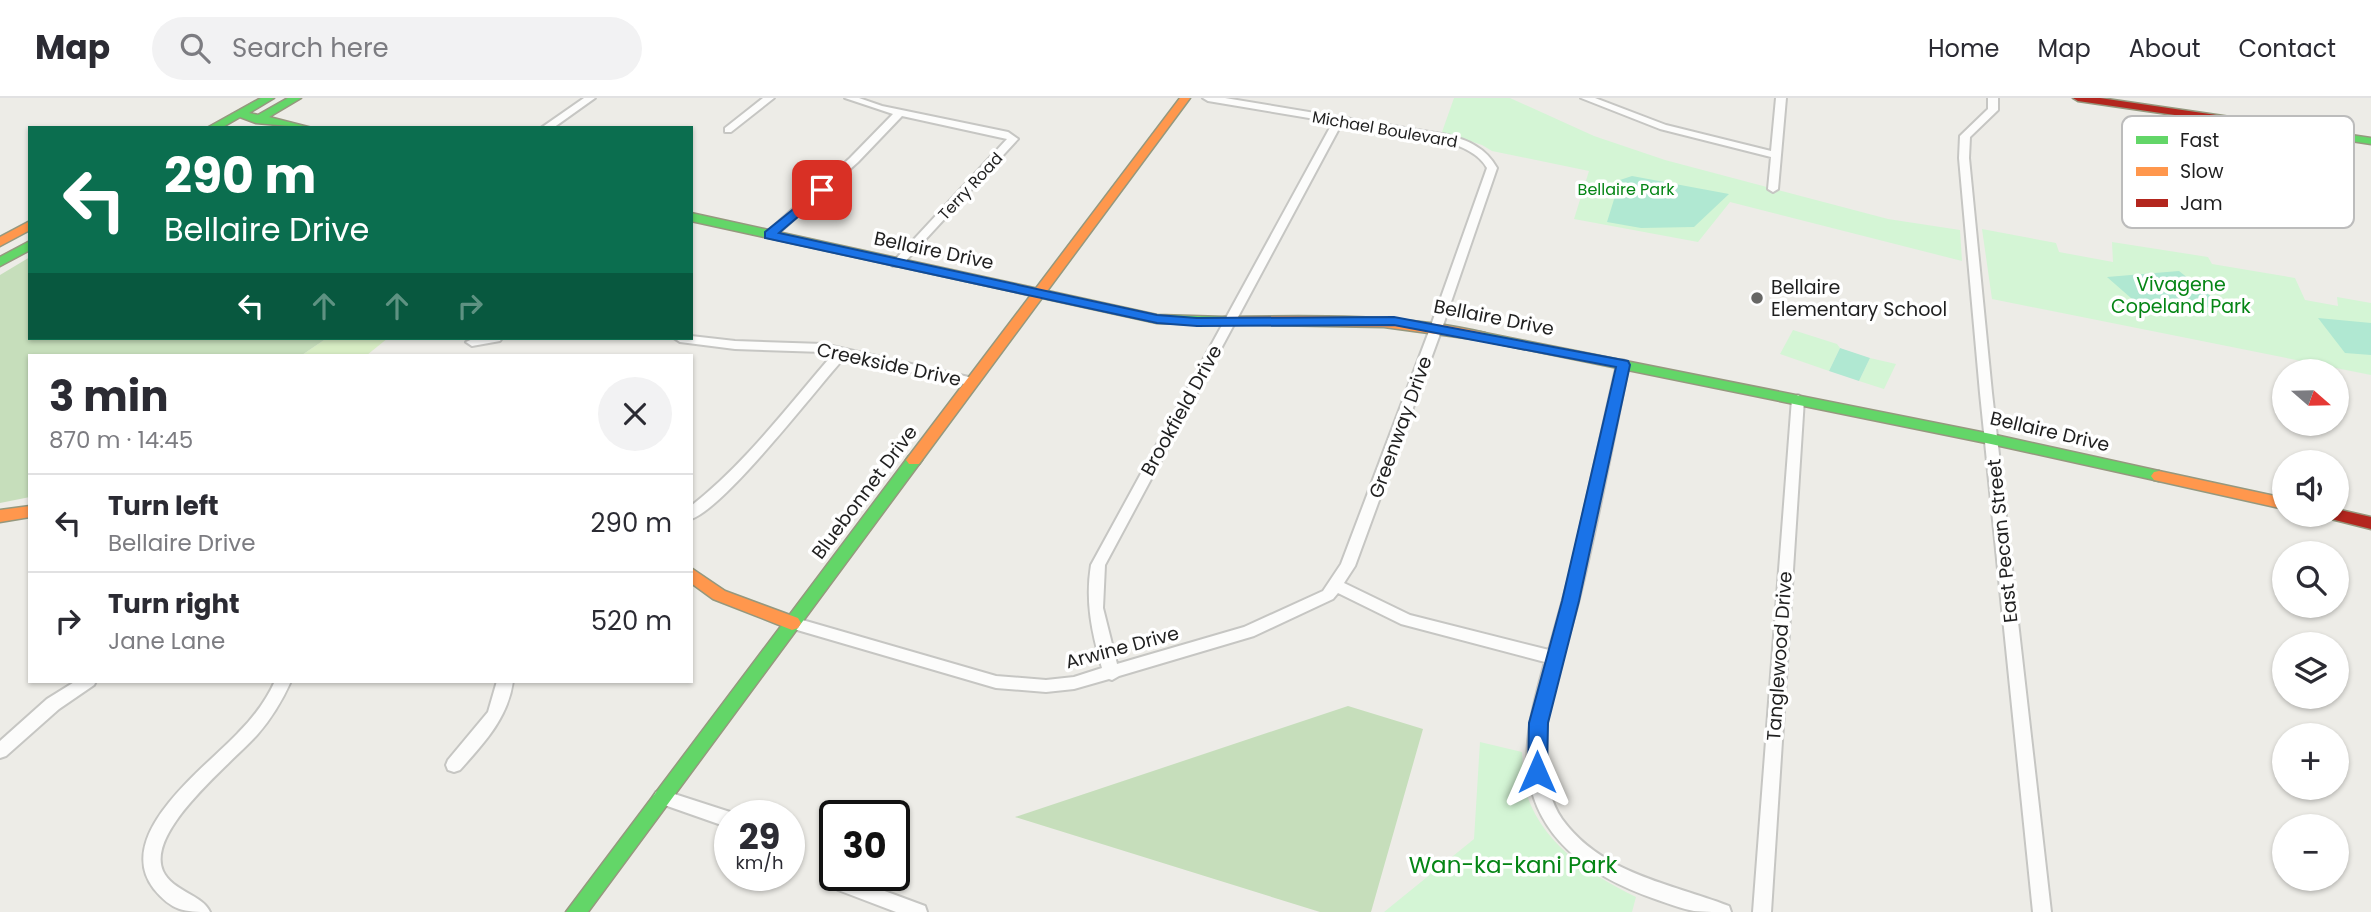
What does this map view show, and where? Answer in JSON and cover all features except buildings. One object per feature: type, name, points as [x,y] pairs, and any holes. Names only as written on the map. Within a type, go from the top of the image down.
[{"type":"street","points":[[240,121],[269,98]]},
{"type":"street","points":[[220,126],[260,118],[296,98]]},
{"type":"street","points":[[549,126],[590,98]]},
{"type":"street","points":[[728,130],[769,98]]},
{"type":"street","name":"Terry Road","points":[[850,98],[899,113],[993,131],[1013,139],[897,264]]},
{"type":"street","name":"Bluebonnet Drive","points":[[576,912],[1185,98]]},
{"type":"street","name":"Michael Boulevard","points":[[1208,98],[1447,138],[1478,151]]},
{"type":"street","points":[[1586,98],[1663,127],[1776,155]]},
{"type":"street","points":[[1773,189],[1781,98]]},
{"type":"street","name":"East Pecan Street","points":[[1993,98],[1993,110],[1969,130],[1963,143],[1991,439],[2042,912]]},
{"type":"street","points":[[2078,98],[2202,116]]},
{"type":"street","points":[[770,235],[854,160],[899,113]]},
{"type":"street","points":[[260,118],[298,126]]},
{"type":"street","name":"Brookfield Drive","points":[[1112,674],[1097,623],[1093,594],[1098,565],[1339,120]]},
{"type":"street","name":"Greenway Drive","points":[[1335,585],[1348,566],[1491,177],[1490,162],[1478,151]]},
{"type":"street","name":"Bellaire Drive","points":[[693,217],[1157,319],[1374,320],[1437,327],[1991,439],[2272,501]]},
{"type":"street","points":[[0,242],[28,226]]},
{"type":"street","points":[[0,262],[28,245]]},
{"type":"street","points":[[472,342],[484,340]]},
{"type":"street","name":"Creekside Drive","points":[[693,340],[735,345],[804,346],[973,382]]},
{"type":"street","points":[[693,512],[716,494],[743,466],[842,352]]},
{"type":"street","points":[[1623,365],[1571,601],[1538,723],[1538,787],[1557,825],[1568,839],[1602,868],[1635,883],[1722,912]]},
{"type":"street","name":"Tanglewood Drive","points":[[1762,912],[1798,399]]},
{"type":"street","points":[[0,516],[28,511]]},
{"type":"street","points":[[2349,518],[2371,523]]},
{"type":"street","name":"Arwine Drive","points":[[693,576],[719,595],[792,623],[996,682],[1046,686],[1112,674],[1249,632],[1328,595],[1335,585]]},
{"type":"street","points":[[1335,585],[1406,620],[1555,658]]},
{"type":"street","points":[[0,751],[53,704],[85,683]]},
{"type":"street","points":[[201,912],[163,886],[152,867],[152,845],[172,814],[264,714],[283,683]]},
{"type":"street","points":[[454,765],[494,718],[505,691],[505,683]]},
{"type":"street","points":[[662,797],[714,815]]},
{"type":"street","points":[[862,891],[918,912]]},
{"type":"green space","name":"Bellaire Park","points":[[1454,98],[1510,98],[1594,136],[1665,160],[1888,219],[1960,230],[1962,261],[1730,202],[1698,242],[1574,219],[1589,171],[1492,151],[1442,132]]},
{"type":"green space","points":[[1632,176],[1729,194],[1694,227],[1641,228],[1607,222],[1620,180]]},
{"type":"green space","name":"Vivagene Copeland Park","points":[[1982,229],[2056,243],[2059,252],[2113,262],[2112,242],[2208,257],[2212,264],[2295,278],[2305,300],[2338,306],[2337,297],[2371,303],[2371,375],[2349,371],[2349,359],[2291,359],[1992,299]]},
{"type":"green space","points":[[28,258],[28,340],[324,340],[303,354],[28,354],[28,497],[0,503],[0,275]]},
{"type":"green space","points":[[2179,271],[2223,306],[2148,313],[2107,277]]},
{"type":"green space","points":[[2318,318],[2371,323],[2371,355],[2345,353]]},
{"type":"green space","points":[[1793,330],[1837,344],[1840,348],[1829,371],[1780,354]]},
{"type":"green space","points":[[324,340],[386,340],[368,354],[303,354]]},
{"type":"green space","points":[[1840,348],[1870,358],[1859,381],[1829,371]]},
{"type":"green space","points":[[1870,358],[1896,364],[1884,389],[1859,381]]},
{"type":"green space","points":[[1348,706],[1423,729],[1371,912],[1320,912],[1015,817]]},
{"type":"green space","name":"Wan-ka-kani Park","points":[[1480,742],[1522,752],[1524,785],[1541,823],[1553,839],[1583,866],[1636,897],[1632,912],[1384,912],[1474,839]]},
{"type":"traffic: fast","points":[[216,126],[269,98]]},
{"type":"traffic: fast","points":[[256,120],[296,98]]},
{"type":"traffic: fast","points":[[239,114],[297,126]]},
{"type":"traffic: fast","points":[[2354,138],[2371,141]]},
{"type":"traffic: fast","points":[[693,217],[1157,319],[1225,321]]},
{"type":"traffic: fast","points":[[0,262],[28,246]]},
{"type":"traffic: fast","points":[[1480,336],[1991,439],[2159,476]]},
{"type":"traffic: fast","points":[[576,912],[914,460]]},
{"type":"traffic: slow","points":[[914,460],[1185,98]]},
{"type":"traffic: slow","points":[[0,242],[28,226]]},
{"type":"traffic: slow","points":[[1225,321],[1384,323],[1480,336]]},
{"type":"traffic: slow","points":[[2159,476],[2272,501]]},
{"type":"traffic: slow","points":[[0,516],[28,511]]},
{"type":"traffic: slow","points":[[693,576],[719,595],[792,623]]},
{"type":"traffic: jam","points":[[2078,98],[2202,116]]},
{"type":"traffic: jam","points":[[2349,518],[2371,523]]},
{"type":"place","name":"Bellaire Elementary School","points":[[1757,298]]},
{"type":"route","points":[[822,190],[770,235],[1157,319],[1197,322],[1394,321],[1437,327],[1623,365],[1571,601],[1538,723],[1537,772]]}]
